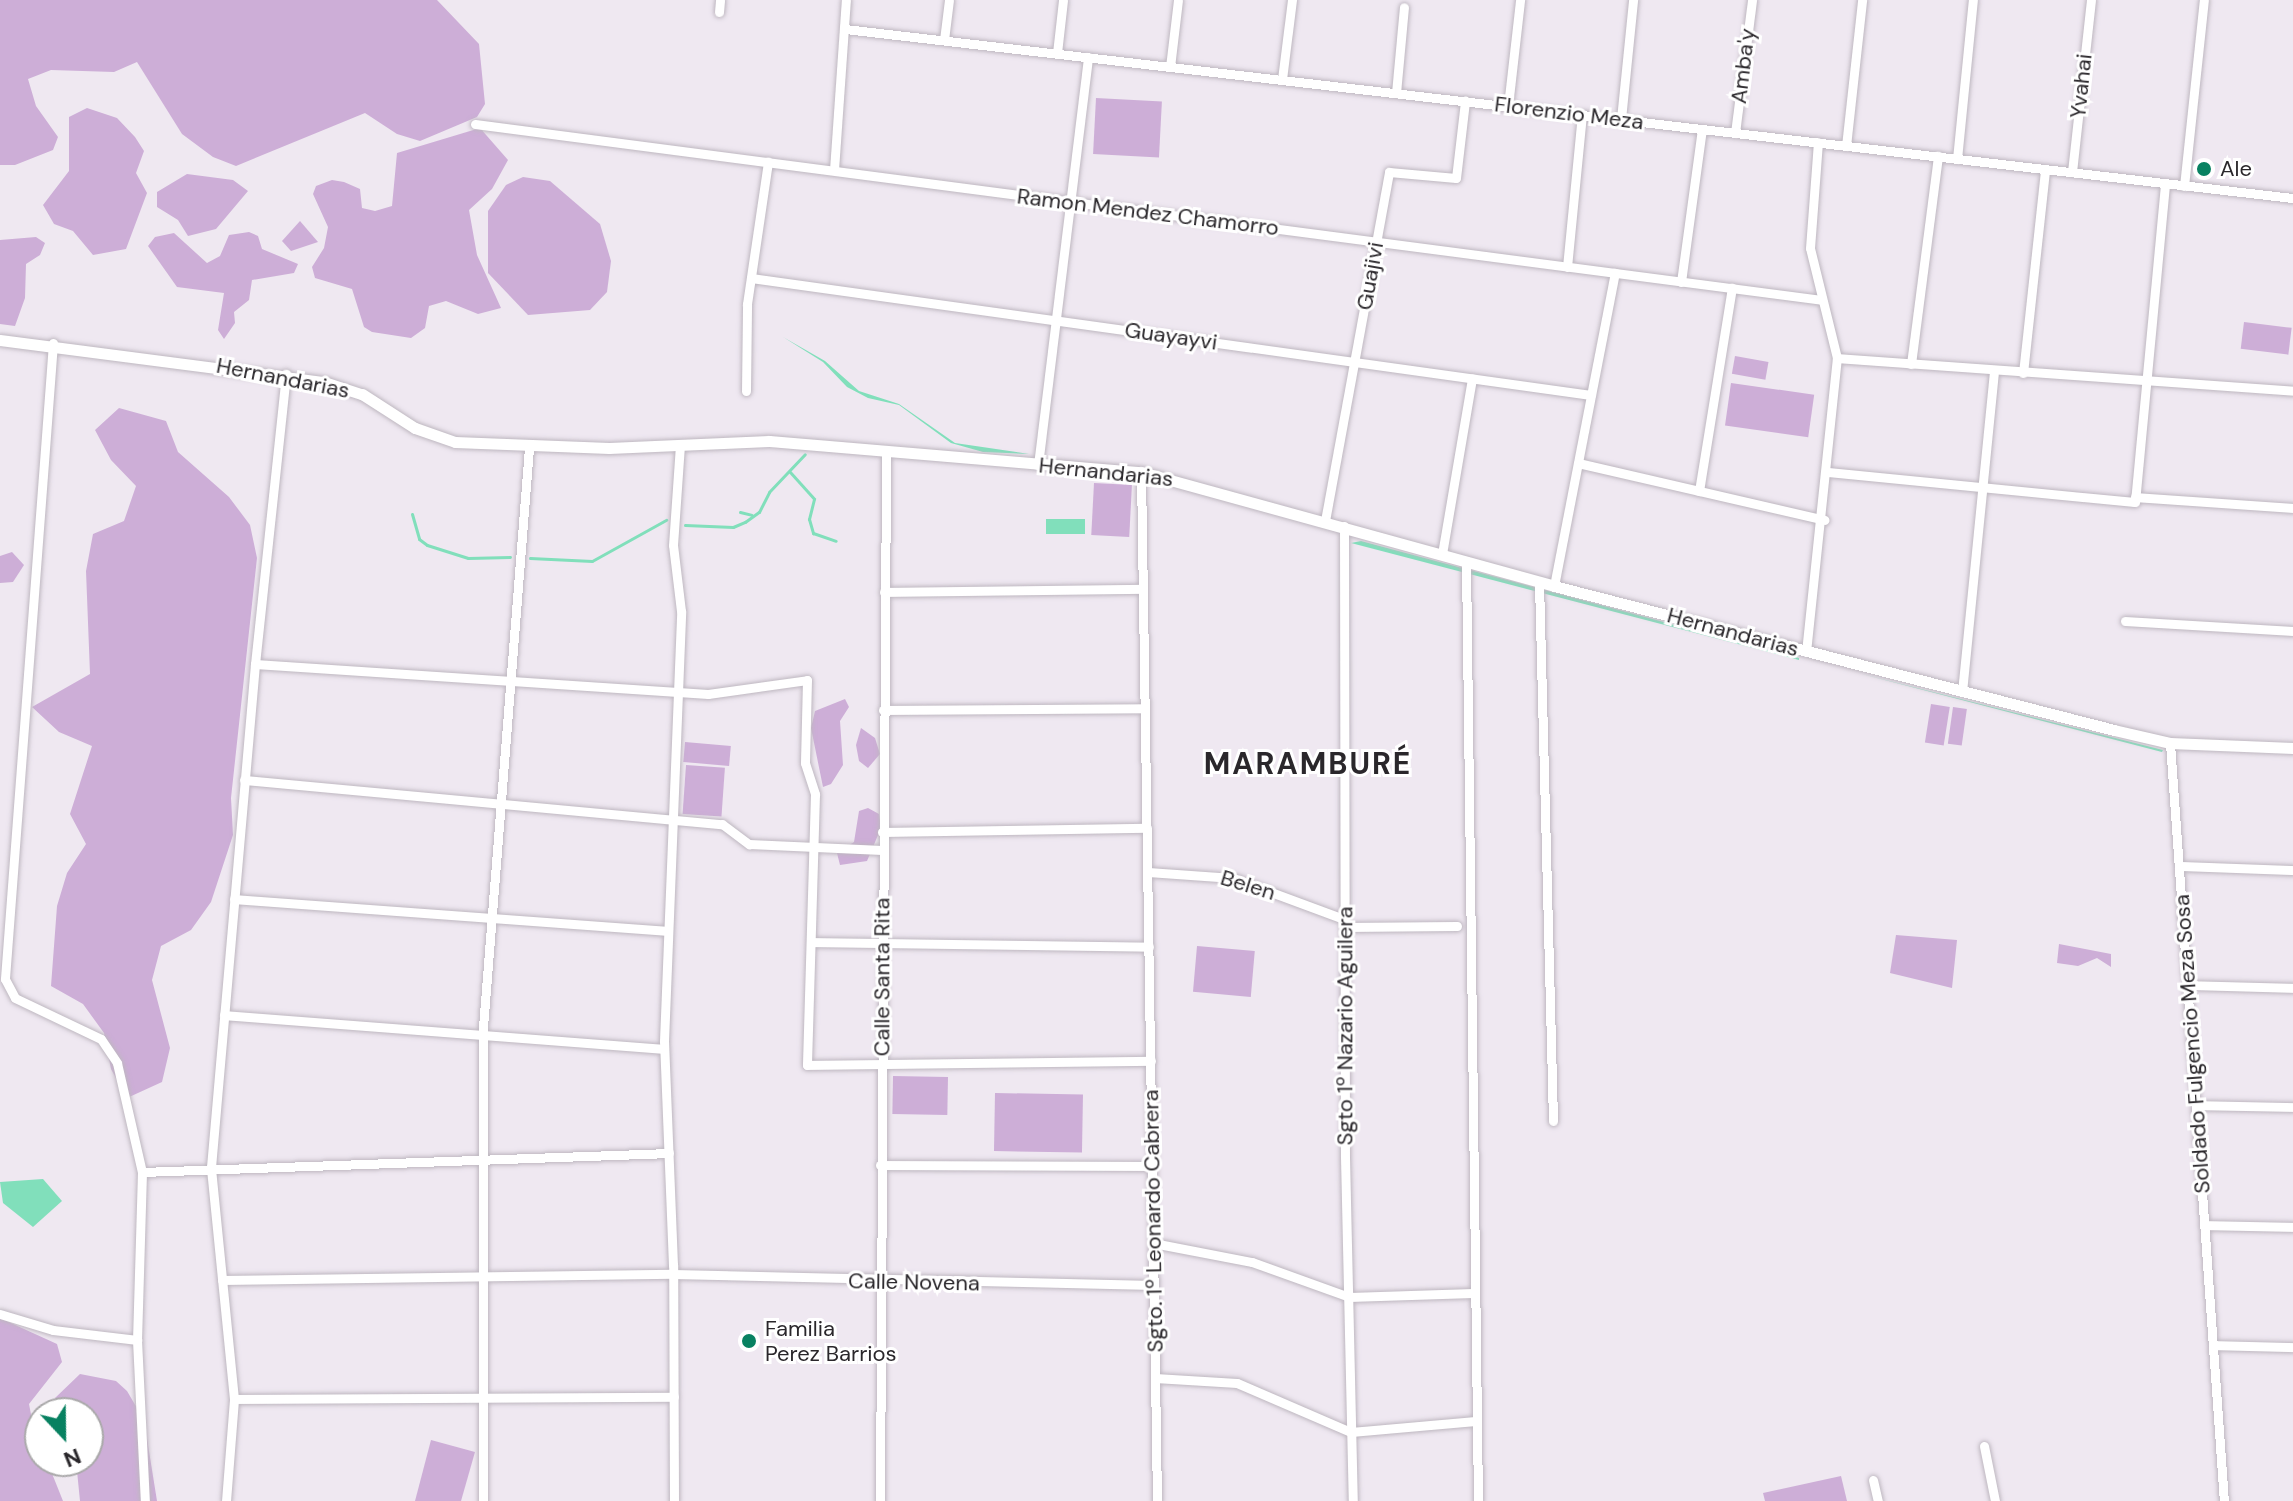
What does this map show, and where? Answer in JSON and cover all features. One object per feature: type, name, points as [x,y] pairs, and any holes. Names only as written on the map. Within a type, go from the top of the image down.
[{"type":"street","points":[[719,12],[720,0]]},
{"type":"street","points":[[834,170],[846,0]]},
{"type":"street","points":[[944,40],[949,0]]},
{"type":"street","points":[[1057,53],[1063,0]]},
{"type":"street","points":[[1170,67],[1178,0]]},
{"type":"street","points":[[1282,79],[1292,0]]},
{"type":"street","points":[[1508,106],[1520,0]]},
{"type":"street","points":[[1621,119],[1633,0]]},
{"type":"street","name":"Amba'y","points":[[1735,133],[1752,0]]},
{"type":"street","points":[[1846,146],[1862,0]]},
{"type":"street","points":[[1957,159],[1973,0]]},
{"type":"street","name":"Yvahai","points":[[2072,172],[2091,0]]},
{"type":"street","points":[[2184,186],[2204,0]]},
{"type":"street","points":[[1396,93],[1404,7]]},
{"type":"street","name":"Florenzio Meza","points":[[845,29],[2293,198]]},
{"type":"street","points":[[1038,465],[1088,57]]},
{"type":"street","name":"Guajivi","points":[[1325,521],[1389,172],[1456,178],[1465,101]]},
{"type":"street","points":[[1567,267],[1582,115]]},
{"type":"street","name":"Ramon Mendez Chamorro","points":[[475,124],[1822,300]]},
{"type":"street","points":[[1681,282],[1702,129]]},
{"type":"street","points":[[1806,652],[1824,520],[1837,358],[1809,232],[1818,142]]},
{"type":"street","points":[[1911,364],[1938,156]]},
{"type":"street","points":[[746,391],[751,278],[768,162]]},
{"type":"street","points":[[2023,373],[2045,169]]},
{"type":"street","points":[[1828,472],[2135,502],[2149,381],[2165,183]]},
{"type":"street","points":[[1554,586],[1615,273]]},
{"type":"street","name":"Guayayvi","points":[[751,278],[1591,395]]},
{"type":"street","points":[[1699,491],[1732,288]]},
{"type":"street","name":"Hernandarias","points":[[0,340],[53,343],[286,374],[348,388],[435,437],[529,448],[769,441],[1141,472],[1554,586],[2170,743],[2293,748]]},
{"type":"street","points":[[53,343],[5,979],[15,998],[81,1027],[113,1053],[142,1172],[137,1340],[145,1501]]},
{"type":"street","points":[[1837,358],[2293,391]]},
{"type":"street","points":[[1962,692],[1980,487],[1994,371]]},
{"type":"street","points":[[226,1501],[234,1399],[211,1167],[244,780],[286,374]]},
{"type":"street","points":[[1442,554],[1472,379]]},
{"type":"street","points":[[674,1501],[673,1274],[664,1049],[681,611],[673,545],[680,444]]},
{"type":"street","points":[[483,1501],[486,1399],[483,1035],[529,448]]},
{"type":"street","name":"Calle Santa Rita","points":[[880,1501],[886,452]]},
{"type":"street","points":[[1578,463],[1824,520]]},
{"type":"street","name":"Sgto. 1º Leonardo Cabrera","points":[[1141,472],[1157,1501]]},
{"type":"street","points":[[2135,497],[2293,508]]},
{"type":"street","name":"Sgto 1º Nazario Aguilera","points":[[1344,526],[1344,923],[1353,1501]]},
{"type":"street","points":[[1466,561],[1478,1501]]},
{"type":"street","points":[[1539,582],[1553,1121]]},
{"type":"street","points":[[884,592],[1143,589]]},
{"type":"street","points":[[2125,621],[2293,631]]},
{"type":"street","points":[[255,664],[677,693],[726,694],[807,680],[805,763],[815,794],[807,1065],[1151,1061]]},
{"type":"street","points":[[883,710],[1145,708]]},
{"type":"street","name":"Soldado Fulgencio Meza Sosa","points":[[2170,743],[2224,1501]]},
{"type":"street","points":[[244,780],[729,826],[749,844],[882,850]]},
{"type":"street","points":[[882,832],[1147,828]]},
{"type":"street","points":[[2179,866],[2293,870]]},
{"type":"street","name":"Belen","points":[[1148,872],[1233,878],[1344,923]]},
{"type":"street","points":[[234,899],[668,931]]},
{"type":"street","points":[[1344,923],[1457,926]]},
{"type":"street","points":[[811,942],[1149,944]]},
{"type":"street","points":[[2187,985],[2293,988]]},
{"type":"street","points":[[224,1015],[664,1049]]},
{"type":"street","points":[[2196,1105],[2293,1107]]},
{"type":"street","points":[[142,1172],[211,1167],[669,1153]]},
{"type":"street","points":[[880,1165],[1152,1166]]},
{"type":"street","points":[[2205,1225],[2293,1227]]},
{"type":"street","points":[[1153,1243],[1252,1262],[1349,1297],[1473,1293]]},
{"type":"street","name":"Calle Novena","points":[[222,1280],[673,1274],[1154,1285]]},
{"type":"street","points":[[0,1314],[53,1330],[137,1340]]},
{"type":"street","points":[[2214,1345],[2293,1347]]},
{"type":"street","points":[[1155,1378],[1237,1383],[1351,1432],[1476,1421]]},
{"type":"street","points":[[234,1399],[674,1397]]},
{"type":"street","points":[[1984,1446],[1995,1501]]},
{"type":"street","points":[[1873,1480],[1878,1501]]},
{"type":"shaded area","points":[[0,0],[437,0],[479,44],[485,104],[477,117],[420,141],[397,134],[365,113],[236,166],[213,157],[182,134],[137,62],[114,72],[51,70],[28,79],[36,106],[58,137],[53,150],[15,165],[0,165]]},
{"type":"shaded area","points":[[1096,98],[1162,101],[1159,157],[1093,154]]},
{"type":"shaded area","points":[[87,108],[117,118],[135,137],[144,151],[136,173],[147,193],[126,249],[93,255],[73,231],[54,224],[43,205],[69,171],[69,117]]},
{"type":"shaded area","points":[[480,128],[508,160],[492,189],[469,210],[477,255],[501,308],[478,314],[446,301],[429,306],[425,328],[411,338],[372,332],[364,327],[352,289],[315,278],[312,267],[324,248],[328,227],[313,194],[316,186],[332,180],[344,182],[360,189],[362,208],[375,211],[392,206],[397,153]]},
{"type":"shaded area","points":[[187,174],[233,180],[248,191],[216,229],[188,236],[178,220],[157,207],[157,192]]},
{"type":"shaded area","points":[[523,177],[550,181],[600,224],[611,261],[607,292],[590,310],[528,315],[488,273],[488,211],[506,185]]},
{"type":"shaded area","points":[[300,221],[318,242],[291,251],[282,241]]},
{"type":"shaded area","points":[[249,232],[258,236],[262,249],[298,264],[294,273],[252,280],[249,300],[234,312],[235,323],[224,339],[218,330],[224,293],[177,287],[148,246],[155,237],[174,233],[207,263],[220,256],[229,235]]},
{"type":"shaded area","points":[[36,237],[45,243],[40,255],[26,264],[25,298],[15,326],[0,324],[0,240]]},
{"type":"shaded area","points":[[2244,322],[2292,328],[2288,355],[2241,349]]},
{"type":"shaded area","points":[[783,337],[825,361],[859,391],[899,404],[955,443],[1029,454],[983,452],[951,443],[899,405],[868,398],[847,387],[823,362]]},
{"type":"shaded area","points":[[1735,356],[1768,362],[1765,380],[1732,374]]},
{"type":"shaded area","points":[[1731,383],[1814,395],[1808,437],[1725,426]]},
{"type":"shaded area","points":[[119,408],[166,421],[178,452],[229,497],[250,525],[257,558],[231,798],[233,835],[211,902],[191,930],[161,946],[152,980],[170,1048],[162,1082],[127,1098],[111,1069],[104,1033],[83,1004],[51,986],[57,906],[67,873],[86,844],[70,814],[92,746],[59,732],[32,707],[90,674],[86,571],[93,534],[124,521],[136,486],[111,460],[95,430]]},
{"type":"shaded area","points":[[1094,483],[1132,485],[1129,537],[1091,535]]},
{"type":"shaded area","points":[[1046,519],[1085,519],[1085,534],[1046,534]]},
{"type":"shaded area","points":[[1361,541],[1799,658],[1799,660],[1351,543]]},
{"type":"shaded area","points":[[12,552],[24,565],[13,582],[0,583],[0,556]]},
{"type":"shaded area","points":[[1858,673],[2163,750],[2162,752]]},
{"type":"shaded area","points":[[845,699],[849,707],[840,721],[843,765],[831,784],[823,787],[811,728],[815,711]]},
{"type":"shaded area","points":[[1931,704],[1950,707],[1944,745],[1925,743]]},
{"type":"shaded area","points":[[1953,707],[1967,709],[1962,746],[1948,744]]},
{"type":"shaded area","points":[[861,728],[875,738],[880,754],[868,768],[859,761],[856,745]]},
{"type":"shaded area","points":[[685,742],[731,746],[729,766],[683,762]]},
{"type":"shaded area","points":[[686,765],[725,768],[721,817],[683,814]]},
{"type":"shaded area","points":[[868,808],[879,814],[881,828],[867,861],[840,865],[837,853],[854,842],[859,811]]},
{"type":"shaded area","points":[[1896,935],[1957,940],[1952,988],[1890,973]]},
{"type":"shaded area","points":[[2059,944],[2111,954],[2111,967],[2097,958],[2078,966],[2057,963]]},
{"type":"shaded area","points":[[1197,946],[1255,951],[1251,997],[1193,992]]},
{"type":"shaded area","points":[[893,1076],[948,1077],[947,1115],[892,1114]]},
{"type":"shaded area","points":[[995,1093],[1083,1095],[1082,1153],[994,1151]]},
{"type":"shaded area","points":[[43,1179],[62,1201],[33,1227],[3,1203],[0,1182]]},
{"type":"shaded area","points":[[0,1318],[57,1344],[62,1362],[34,1397],[24,1397],[24,1477],[53,1477],[63,1501],[0,1501]]},
{"type":"shaded area","points":[[80,1374],[116,1381],[127,1391],[144,1420],[157,1501],[80,1501],[78,1477],[104,1477],[104,1397],[56,1397]]},
{"type":"shaded area","points":[[431,1440],[475,1452],[461,1501],[415,1501]]},
{"type":"shaded area","points":[[1841,1476],[1847,1501],[1765,1501],[1763,1493]]},
{"type":"waterway","points":[[685,525],[733,527],[745,522],[759,512],[769,492],[805,454]]},
{"type":"waterway","points":[[790,472],[814,499],[809,519],[813,533],[836,541]]},
{"type":"waterway","points":[[740,512],[752,515]]},
{"type":"waterway","points":[[412,514],[419,539],[427,545],[468,558],[510,557]]},
{"type":"waterway","points":[[530,558],[592,561],[666,520]]},
{"type":"place","name":"Ale","points":[[2204,169]]},
{"type":"place","name":"Familia Perez Barrios","points":[[749,1341]]},
{"type":"district","name":"MARAMBURÉ","points":[[1308,764]]}]
